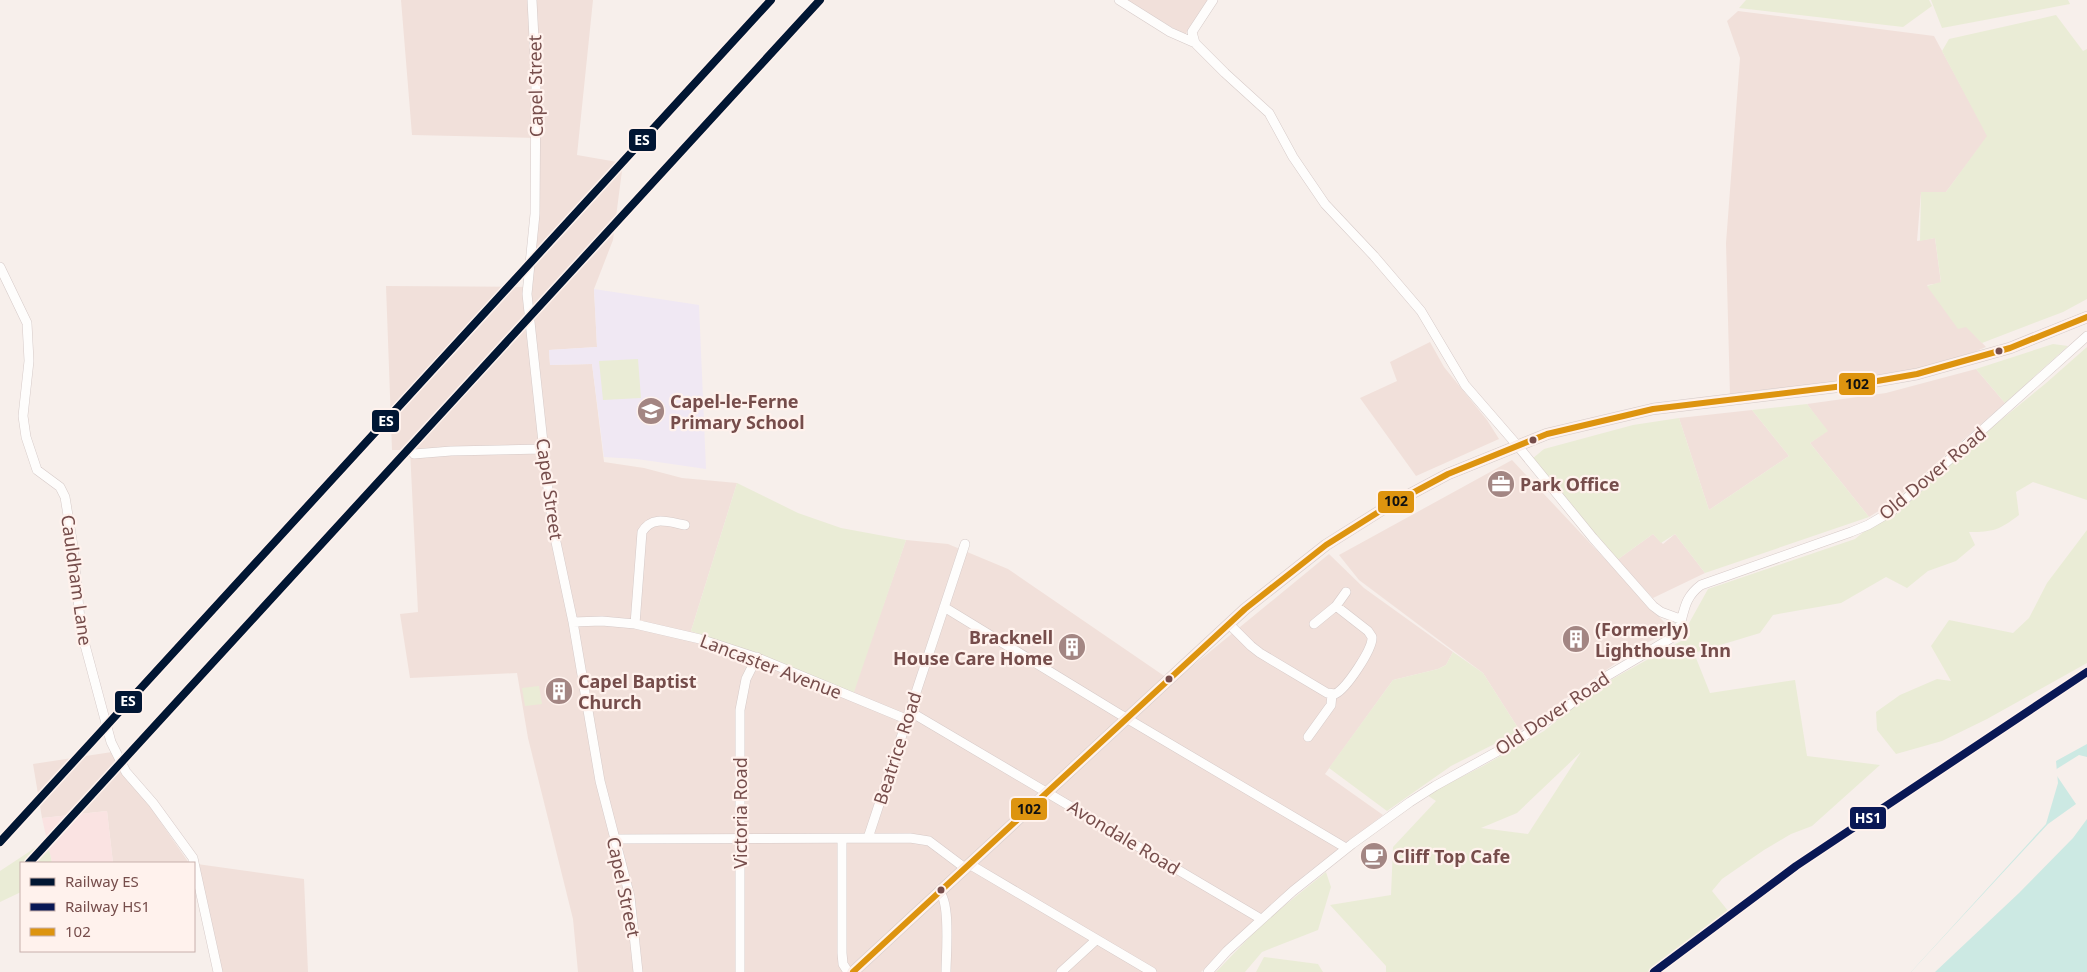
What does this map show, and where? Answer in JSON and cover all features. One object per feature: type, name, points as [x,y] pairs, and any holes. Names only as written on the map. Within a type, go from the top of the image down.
[{"type":"main road","points":[[853,972],[1229,624],[1307,559],[1370,516],[1448,474],[1554,432],[1653,409],[1860,384],[1917,374],[2010,348],[2087,318]]},
{"type":"street","name":"Capel Street","points":[[532,0],[536,69],[536,214],[527,294],[553,528],[573,622],[600,781],[630,898],[638,972]]},
{"type":"street","points":[[1119,0],[1170,32],[1195,43],[1224,74],[1269,113],[1292,157],[1325,204],[1374,256],[1421,311],[1465,385],[1518,445],[1593,538],[1653,606],[1661,612],[1680,619]]},
{"type":"street","points":[[1195,43],[1192,32],[1213,0]]},
{"type":"street","name":"Cauldham Lane","points":[[0,266],[27,323],[29,361],[23,416],[26,437],[38,470],[60,487],[65,497],[73,546],[81,630],[111,742],[126,772],[153,803],[193,858],[194,862]]},
{"type":"street","name":"Old Dover Road","points":[[1208,972],[1261,919],[1346,848],[1435,786],[1518,740],[1564,709],[1607,676],[1676,634],[1685,603],[1697,587],[1708,581],[1834,539],[1868,525],[1892,511],[2087,336]]},
{"type":"street","points":[[414,454],[451,451],[544,449]]},
{"type":"street","points":[[635,624],[642,532],[647,524],[657,520],[685,525]]},
{"type":"street","name":"Beatrice Road","points":[[868,838],[965,544]]},
{"type":"street","points":[[1314,624],[1336,606],[1346,592]]},
{"type":"street","points":[[1229,624],[1255,650],[1325,692],[1332,694],[1339,692],[1344,687],[1371,646],[1372,640],[1368,631],[1336,606]]},
{"type":"street","points":[[944,607],[1126,718],[1346,848]]},
{"type":"street","name":"Lancaster Avenue","points":[[573,622],[602,621],[635,624],[700,639],[757,657],[908,715]]},
{"type":"street","name":"Victoria Road","points":[[740,972],[741,702],[746,679],[757,657]]},
{"type":"street","points":[[1308,737],[1331,705],[1332,694]]},
{"type":"street","name":"Avondale Road","points":[[908,715],[1047,792],[1261,919]]},
{"type":"street","points":[[615,839],[868,838],[925,840],[1152,972]]},
{"type":"street","points":[[842,839],[842,953],[843,964],[848,972]]},
{"type":"street","name":"Cauldham Lane","points":[[195,867],[218,972]]},
{"type":"street","points":[[939,892],[943,895],[945,902],[946,972]]},
{"type":"street","points":[[1061,972],[1096,940]]},
{"type":"shaded area","points":[[401,0],[593,0],[577,155],[623,163],[613,240],[594,289],[597,347],[549,350],[550,365],[592,364],[604,462],[644,468],[682,478],[737,483],[691,631],[852,695],[906,540],[948,544],[1008,569],[1173,682],[1329,554],[1364,588],[1453,652],[1446,665],[1438,669],[1393,680],[1325,774],[1383,815],[1306,874],[1254,920],[1201,972],[578,972],[573,919],[528,738],[517,673],[410,678],[400,614],[418,612],[410,450],[392,450],[386,286],[531,287],[536,138],[412,135]]},
{"type":"shaded area","points":[[1126,0],[1209,0],[1185,35]]},
{"type":"shaded area","points":[[1738,11],[1934,36],[1988,136],[1946,192],[1921,192],[1917,241],[1935,238],[1941,283],[1927,285],[1986,347],[1958,359],[1878,377],[1730,396],[1726,243],[1740,58],[1727,21]]},
{"type":"shaded area","name":"Capel-le-Ferne Primary School","points":[[594,289],[699,305],[706,469],[637,459],[604,457],[592,364],[550,365],[549,350],[597,347]]},
{"type":"shaded area","points":[[1430,342],[1444,367],[1487,420],[1499,439],[1416,476],[1360,398],[1397,381],[1390,362]]},
{"type":"shaded area","points":[[1976,369],[2005,403],[1890,504],[1869,517],[1810,443],[1827,431],[1807,404],[1886,393]]},
{"type":"shaded area","points":[[1752,410],[1789,456],[1709,510],[1679,418]]},
{"type":"shaded area","points":[[1512,460],[1666,624],[1665,634],[1640,646],[1520,731],[1483,673],[1359,580],[1339,555]]},
{"type":"shaded area","points":[[1653,534],[1663,544],[1675,534],[1705,573],[1653,598],[1617,560]]},
{"type":"shaded area","points":[[112,752],[188,862],[113,862],[107,811],[42,818],[33,764]]},
{"type":"shaded area","points":[[107,811],[113,862],[52,862],[42,818]]},
{"type":"shaded area","points":[[197,864],[304,879],[308,972],[222,972]]},
{"type":"green space","points":[[1746,0],[1929,0],[1932,6],[1903,27],[1739,8]]},
{"type":"green space","points":[[1931,0],[2068,0],[2070,4],[1942,28]]},
{"type":"green space","points":[[2056,15],[2083,51],[2087,49],[2087,299],[2063,312],[1982,343],[1966,327],[1958,329],[1927,286],[1941,282],[1935,238],[1920,241],[1921,192],[1946,192],[1987,136],[1942,51],[1949,39]]},
{"type":"green space","points":[[2053,344],[2068,346],[2005,403],[1976,369]]},
{"type":"green space","points":[[2087,347],[2087,500],[2033,482],[2016,492],[2019,515],[1996,529],[1969,532],[1975,545],[1956,561],[1928,571],[1907,588],[1886,577],[1841,603],[1773,615],[1760,633],[1694,653],[1710,693],[1795,680],[1807,756],[1880,765],[1812,826],[1791,834],[1722,879],[1712,891],[1729,912],[1648,972],[1386,972],[1386,966],[1330,905],[1391,895],[1393,847],[1436,801],[1427,795],[1544,731],[1598,687],[1690,636],[1688,625],[1708,589],[1855,539],[2045,384]],"holes":[[[1581,752],[1528,834],[1481,828],[1517,813]]]},
{"type":"green space","points":[[638,359],[641,398],[603,400],[599,361]]},
{"type":"green space","points":[[1807,404],[1828,431],[1810,443],[1869,517],[1705,573],[1675,534],[1661,543],[1653,534],[1617,560],[1532,459],[1544,449],[1633,425],[1679,418],[1709,510],[1789,456],[1752,410]]},
{"type":"green space","points":[[737,483],[798,513],[841,528],[906,540],[853,695],[691,631]]},
{"type":"green space","points":[[2087,530],[2087,663],[1987,719],[1942,741],[1896,754],[1877,730],[1876,712],[1900,695],[1937,679],[1951,681],[1931,646],[1949,620],[2013,633],[2029,618],[2047,583]]},
{"type":"green space","points":[[1453,652],[1483,673],[1520,731],[1451,766],[1387,811],[1329,768],[1393,680],[1438,669],[1446,665]]},
{"type":"green space","points":[[539,686],[542,704],[525,706],[522,688]]},
{"type":"green space","points":[[47,840],[52,862],[20,862],[20,892],[0,902],[0,871]]},
{"type":"green space","points":[[1326,872],[1331,887],[1318,930],[1262,952],[1245,972],[1216,972],[1264,922]]},
{"type":"green space","points":[[1264,957],[1318,964],[1323,972],[1256,972]]},
{"type":"water","points":[[2087,744],[2087,972],[1911,972],[2046,824],[2058,783],[2056,761]]},
{"type":"pier","points":[[2079,755],[2087,757],[2087,819],[2073,838],[2019,893],[1935,972],[1911,972],[2048,824],[2076,804],[2055,773],[2055,770]]},
{"type":"rail line","name":"ES","points":[[0,842],[771,0]]},
{"type":"rail line","name":"ES","points":[[30,862],[820,0]]},
{"type":"rail line","name":"HS1","points":[[1654,972],[1796,866],[2087,672]]},
{"type":"transit line","name":"102","points":[[853,972],[1245,609],[1326,545],[1388,506],[1448,474],[1547,434],[1653,409],[1860,384],[1917,374],[2010,348],[2087,317]]},
{"type":"place","name":"Capel-le-Ferne Primary School","points":[[651,411]]},
{"type":"place","name":"Park Office","points":[[1501,484]]},
{"type":"place","name":"(Formerly) Lighthouse Inn","points":[[1576,639]]},
{"type":"place","name":"Bracknell House Care Home","points":[[1072,647]]},
{"type":"place","name":"Capel Baptist Church","points":[[559,691]]},
{"type":"place","name":"Cliff Top Cafe","points":[[1374,856]]}]
